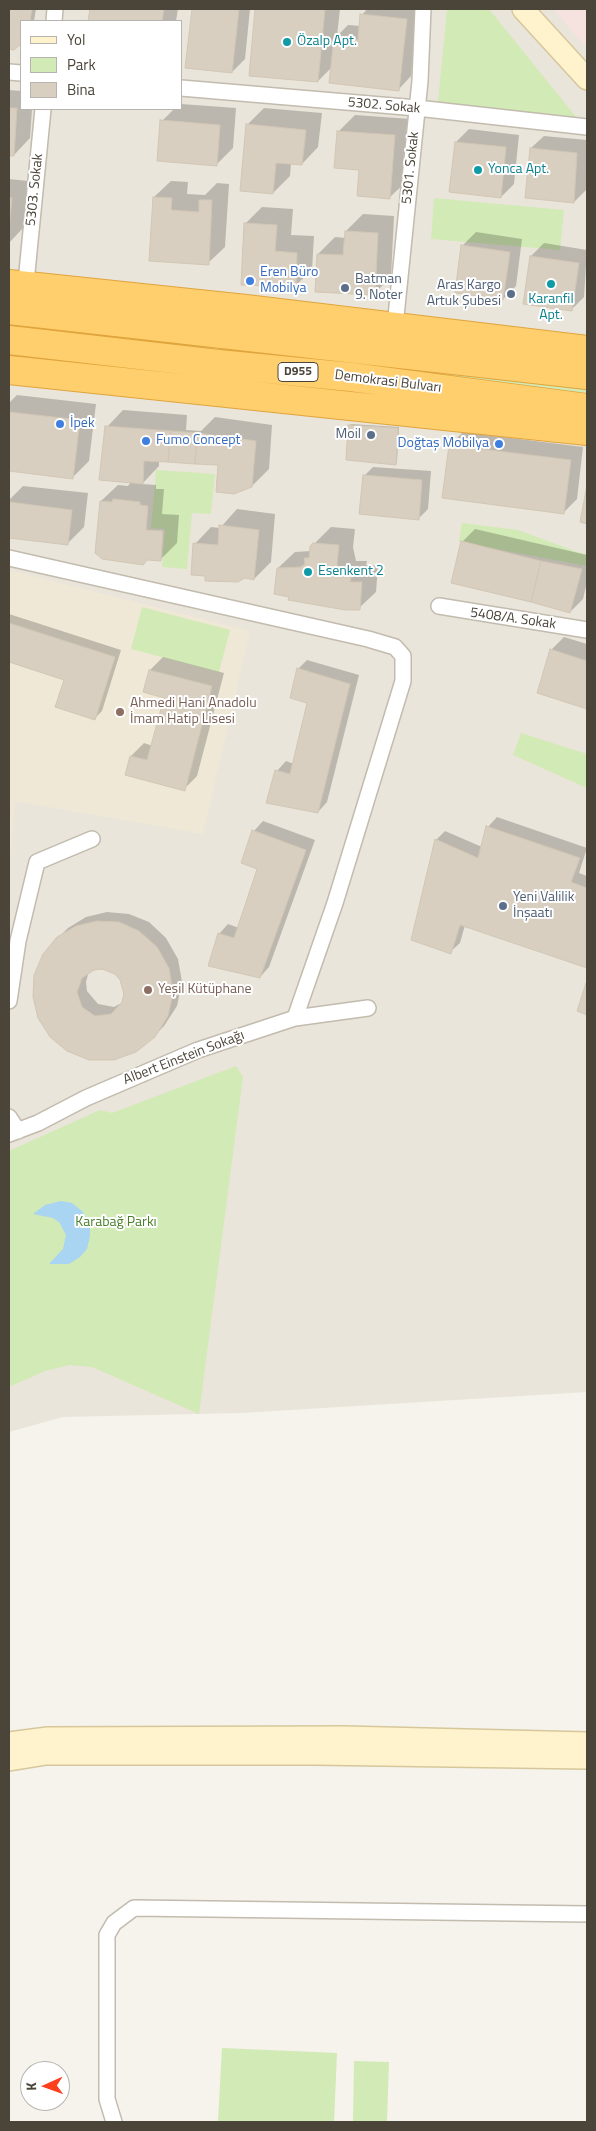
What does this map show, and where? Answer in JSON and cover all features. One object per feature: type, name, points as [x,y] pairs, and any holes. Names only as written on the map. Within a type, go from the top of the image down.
[{"type":"highway","points":[[18,278],[587,350]]},
{"type":"highway","name":"Demokrasi Bulvarı","points":[[9,310],[587,375]]},
{"type":"highway","name":"Demokrasi Bulvarı","points":[[9,340],[360,378],[587,408]]},
{"type":"highway","points":[[9,370],[587,431]]},
{"type":"street","name":"5301. Sokak","points":[[395,326],[417,108],[423,9]]},
{"type":"street","points":[[523,9],[587,79]]},
{"type":"street","name":"5302. Sokak","points":[[182,88],[417,108],[587,127]]},
{"type":"street","name":"5303. Sokak","points":[[18,278],[43,110]]},
{"type":"street","points":[[9,558],[368,640],[395,647],[403,656],[403,681],[335,903],[295,1018]]},
{"type":"street","name":"5408/A. Sokak","points":[[438,606],[587,630]]},
{"type":"street","points":[[9,1001],[18,941],[37,862],[92,839]]},
{"type":"street","name":"Albert Einstein Sokağı","points":[[13,1133],[86,1098],[198,1050],[295,1018],[368,1008]]},
{"type":"street","points":[[9,1117],[13,1133]]},
{"type":"street","points":[[9,1743],[48,1738],[344,1737],[587,1743]]},
{"type":"street","points":[[9,1760],[46,1754],[315,1754],[587,1758]]},
{"type":"street","points":[[114,2122],[107,2099],[107,1935],[114,1923],[134,1908],[587,1914]]},
{"type":"shaded area","points":[[9,9],[587,9],[587,1392],[241,1413],[63,1417],[9,1432]]},
{"type":"shaded area","points":[[554,9],[587,9],[587,49]]},
{"type":"shaded area","name":"Ahmedi Hani Anadolu İmam Hatip Lisesi","points":[[9,570],[250,631],[203,834],[15,801],[9,870]]},
{"type":"green space","points":[[447,9],[489,9],[576,117],[438,102]]},
{"type":"green space","points":[[434,198],[564,210],[560,250],[431,239]]},
{"type":"green space","points":[[9,321],[587,383],[587,393],[9,331]]},
{"type":"green space","points":[[156,470],[215,474],[211,514],[192,513],[187,569],[162,567],[165,529],[151,528]]},
{"type":"green space","points":[[462,523],[518,530],[587,554],[587,566],[459,542]]},
{"type":"green space","points":[[142,607],[230,630],[219,672],[131,649]]},
{"type":"green space","points":[[521,733],[587,754],[587,788],[513,755]]},
{"type":"green space","name":"Karabağ Parkı","points":[[236,1066],[243,1077],[199,1414],[92,1367],[70,1365],[45,1371],[9,1387],[9,1151],[100,1110],[112,1113]]},
{"type":"green space","points":[[222,2048],[337,2053],[334,2122],[218,2121]]},
{"type":"green space","points":[[354,2061],[389,2062],[387,2122],[353,2122]]},
{"type":"water","points":[[61,1201],[72,1203],[82,1211],[90,1224],[90,1236],[87,1249],[80,1257],[69,1264],[49,1264],[63,1249],[66,1235],[59,1222],[53,1218],[33,1214],[45,1205]]},
{"type":"building","points":[[9,9],[32,9],[30,20],[20,20],[20,45],[14,50],[9,49]]},
{"type":"building","points":[[90,9],[164,9],[162,20],[88,20]]},
{"type":"building","points":[[192,9],[239,9],[232,73],[185,68]]},
{"type":"building","name":"Özalp Apt.","points":[[255,9],[325,9],[318,82],[249,76]]},
{"type":"building","points":[[360,14],[407,19],[399,91],[329,83],[334,37],[358,40]]},
{"type":"building","points":[[9,108],[17,108],[14,156],[9,156]]},
{"type":"building","points":[[160,120],[220,125],[217,166],[157,161]]},
{"type":"building","points":[[246,124],[306,130],[302,165],[276,163],[273,194],[240,191]]},
{"type":"building","points":[[337,131],[395,135],[390,199],[357,196],[359,170],[334,168]]},
{"type":"building","name":"Yonca Apt.","points":[[455,142],[506,147],[501,198],[449,192]]},
{"type":"building","points":[[530,148],[577,153],[574,203],[525,198]]},
{"type":"building","points":[[9,197],[12,198],[9,229]]},
{"type":"building","points":[[153,197],[172,198],[171,210],[199,212],[199,200],[212,200],[209,265],[149,261]]},
{"type":"building","points":[[244,223],[277,225],[275,251],[297,253],[296,287],[241,285]]},
{"type":"building","points":[[345,231],[378,233],[375,295],[315,292],[317,254],[343,255]]},
{"type":"building","points":[[461,245],[510,252],[503,300],[455,293]]},
{"type":"building","name":"Karanfil Apt.","points":[[530,256],[579,263],[572,311],[523,304]]},
{"type":"building","points":[[9,412],[80,420],[73,479],[9,471]]},
{"type":"building","points":[[348,425],[398,428],[396,465],[346,460]]},
{"type":"building","points":[[105,426],[171,431],[168,462],[144,461],[143,484],[99,480]]},
{"type":"building","points":[[171,431],[197,433],[195,464],[168,462]]},
{"type":"building","points":[[197,433],[256,441],[252,487],[234,494],[216,492],[218,465],[195,464]]},
{"type":"building","points":[[449,445],[571,460],[564,514],[442,498]]},
{"type":"building","points":[[363,475],[422,480],[419,520],[359,514]]},
{"type":"building","points":[[587,485],[587,524],[580,522]]},
{"type":"building","points":[[113,499],[140,502],[140,505],[148,506],[146,530],[163,531],[161,561],[147,560],[143,565],[102,559],[95,553],[100,501],[112,502]]},
{"type":"building","points":[[9,502],[72,510],[68,545],[9,538]]},
{"type":"building","points":[[219,525],[259,530],[254,580],[245,578],[238,582],[205,581],[205,576],[191,575],[193,543],[218,545]]},
{"type":"building","points":[[461,541],[541,561],[531,602],[451,583]]},
{"type":"building","name":"Esenkent 2","points":[[313,543],[339,545],[337,564],[340,577],[351,577],[350,582],[362,582],[360,610],[345,610],[288,600],[289,597],[274,594],[277,568],[301,567],[305,564],[304,558],[309,558],[310,546]]},
{"type":"building","points":[[541,561],[582,569],[570,613],[531,602]]},
{"type":"building","points":[[9,623],[115,657],[95,720],[55,707],[64,680],[9,662]]},
{"type":"building","points":[[550,649],[587,661],[587,709],[537,693]]},
{"type":"building","points":[[297,668],[350,684],[318,813],[266,803],[275,770],[290,774],[307,703],[290,698]]},
{"type":"building","points":[[149,670],[212,686],[185,791],[125,775],[130,756],[147,760],[164,698],[143,692]]},
{"type":"building","name":"Yeni Valilik İnşaatı","points":[[486,826],[580,858],[571,882],[587,888],[587,968],[460,925],[451,954],[411,940],[435,839],[478,858]]},
{"type":"building","points":[[252,830],[306,850],[260,978],[208,966],[218,933],[234,938],[257,869],[241,863]]},
{"type":"building","name":"Yeşil Kütüphane","points":[[97,921],[119,922],[139,931],[157,947],[169,968],[173,993],[168,1016],[155,1037],[136,1052],[114,1060],[89,1060],[67,1051],[50,1037],[38,1018],[33,997],[34,975],[43,954],[57,937],[76,926]],"holes":[[[102,969],[115,974],[120,980],[124,994],[122,1002],[111,1014],[95,1016],[82,1007],[77,992],[82,978],[94,970]]]},
{"type":"building","points":[[587,980],[587,1015],[577,1011]]},
{"type":"place","name":"Özalp Apt.","points":[[287,42]]},
{"type":"place","name":"Yonca Apt.","points":[[478,170]]},
{"type":"place","name":"Eren Büro Mobilya","points":[[250,281]]},
{"type":"place","name":"Karanfil Apt.","points":[[551,284]]},
{"type":"place","name":"Batman 9. Noter","points":[[345,288]]},
{"type":"place","name":"Aras Kargo Artuk Şubesi","points":[[511,294]]},
{"type":"place","name":"İpek","points":[[60,424]]},
{"type":"place","name":"Moil","points":[[371,435]]},
{"type":"place","name":"Fumo Concept","points":[[146,441]]},
{"type":"place","name":"Doğtaş Mobilya","points":[[499,444]]},
{"type":"place","name":"Esenkent 2","points":[[308,572]]},
{"type":"place","name":"Ahmedi Hani Anadolu İmam Hatip Lisesi","points":[[120,712]]},
{"type":"place","name":"Yeni Valilik İnşaatı","points":[[503,906]]},
{"type":"place","name":"Yeşil Kütüphane","points":[[148,990]]}]
